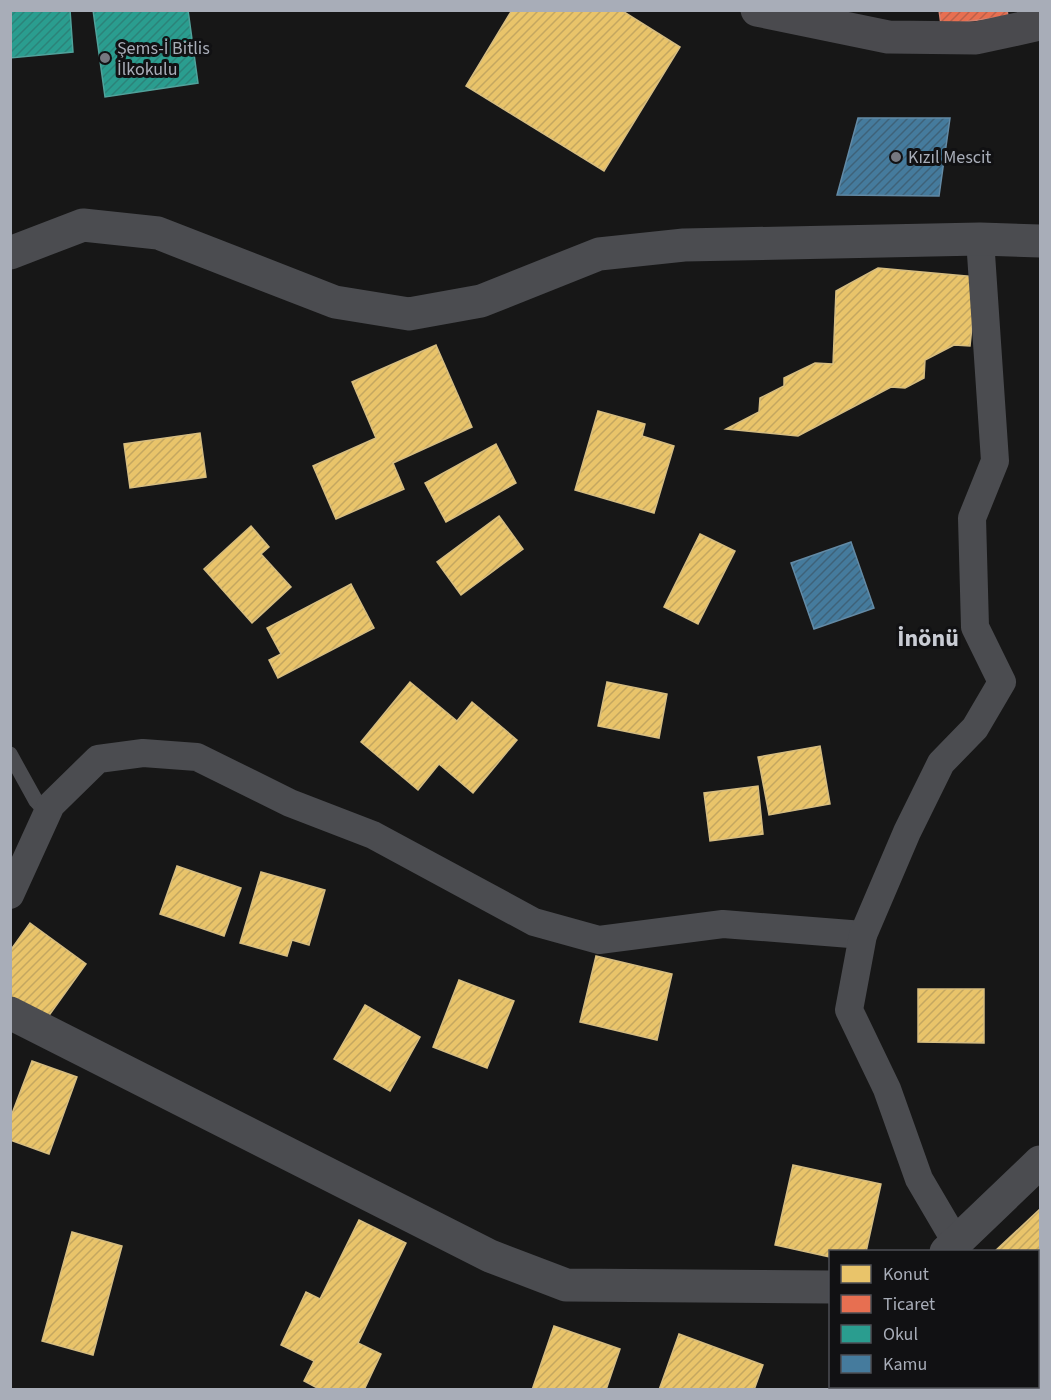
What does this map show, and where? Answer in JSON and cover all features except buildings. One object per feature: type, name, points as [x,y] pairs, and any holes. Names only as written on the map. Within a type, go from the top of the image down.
[{"type":"main road","points":[[757,10],[888,37],[976,38],[1041,24]]},
{"type":"street","points":[[10,253],[83,225],[158,233],[335,302],[409,314],[481,301],[599,254],[684,245],[980,239],[1041,241]]},
{"type":"street","points":[[980,239],[995,460],[972,518],[975,627],[1002,682],[975,728],[941,763],[907,832],[863,935],[849,1010],[887,1089],[919,1179],[951,1247],[1041,1162]]},
{"type":"street","points":[[10,895],[51,805],[98,759],[143,753],[197,757],[290,803],[373,835],[534,922],[599,940],[723,924],[863,935]]},
{"type":"street","points":[[10,1013],[490,1256],[566,1285],[829,1287]]},
{"type":"lane","points":[[10,754],[36,801],[48,814]]},
{"type":"place","name":"Şems-İ Bitlis İlkokulu","points":[[105,58]]},
{"type":"place","name":"Kızıl Mescit","points":[[896,157]]},
{"type":"district","name":"İnönü","points":[[928,638]]}]
